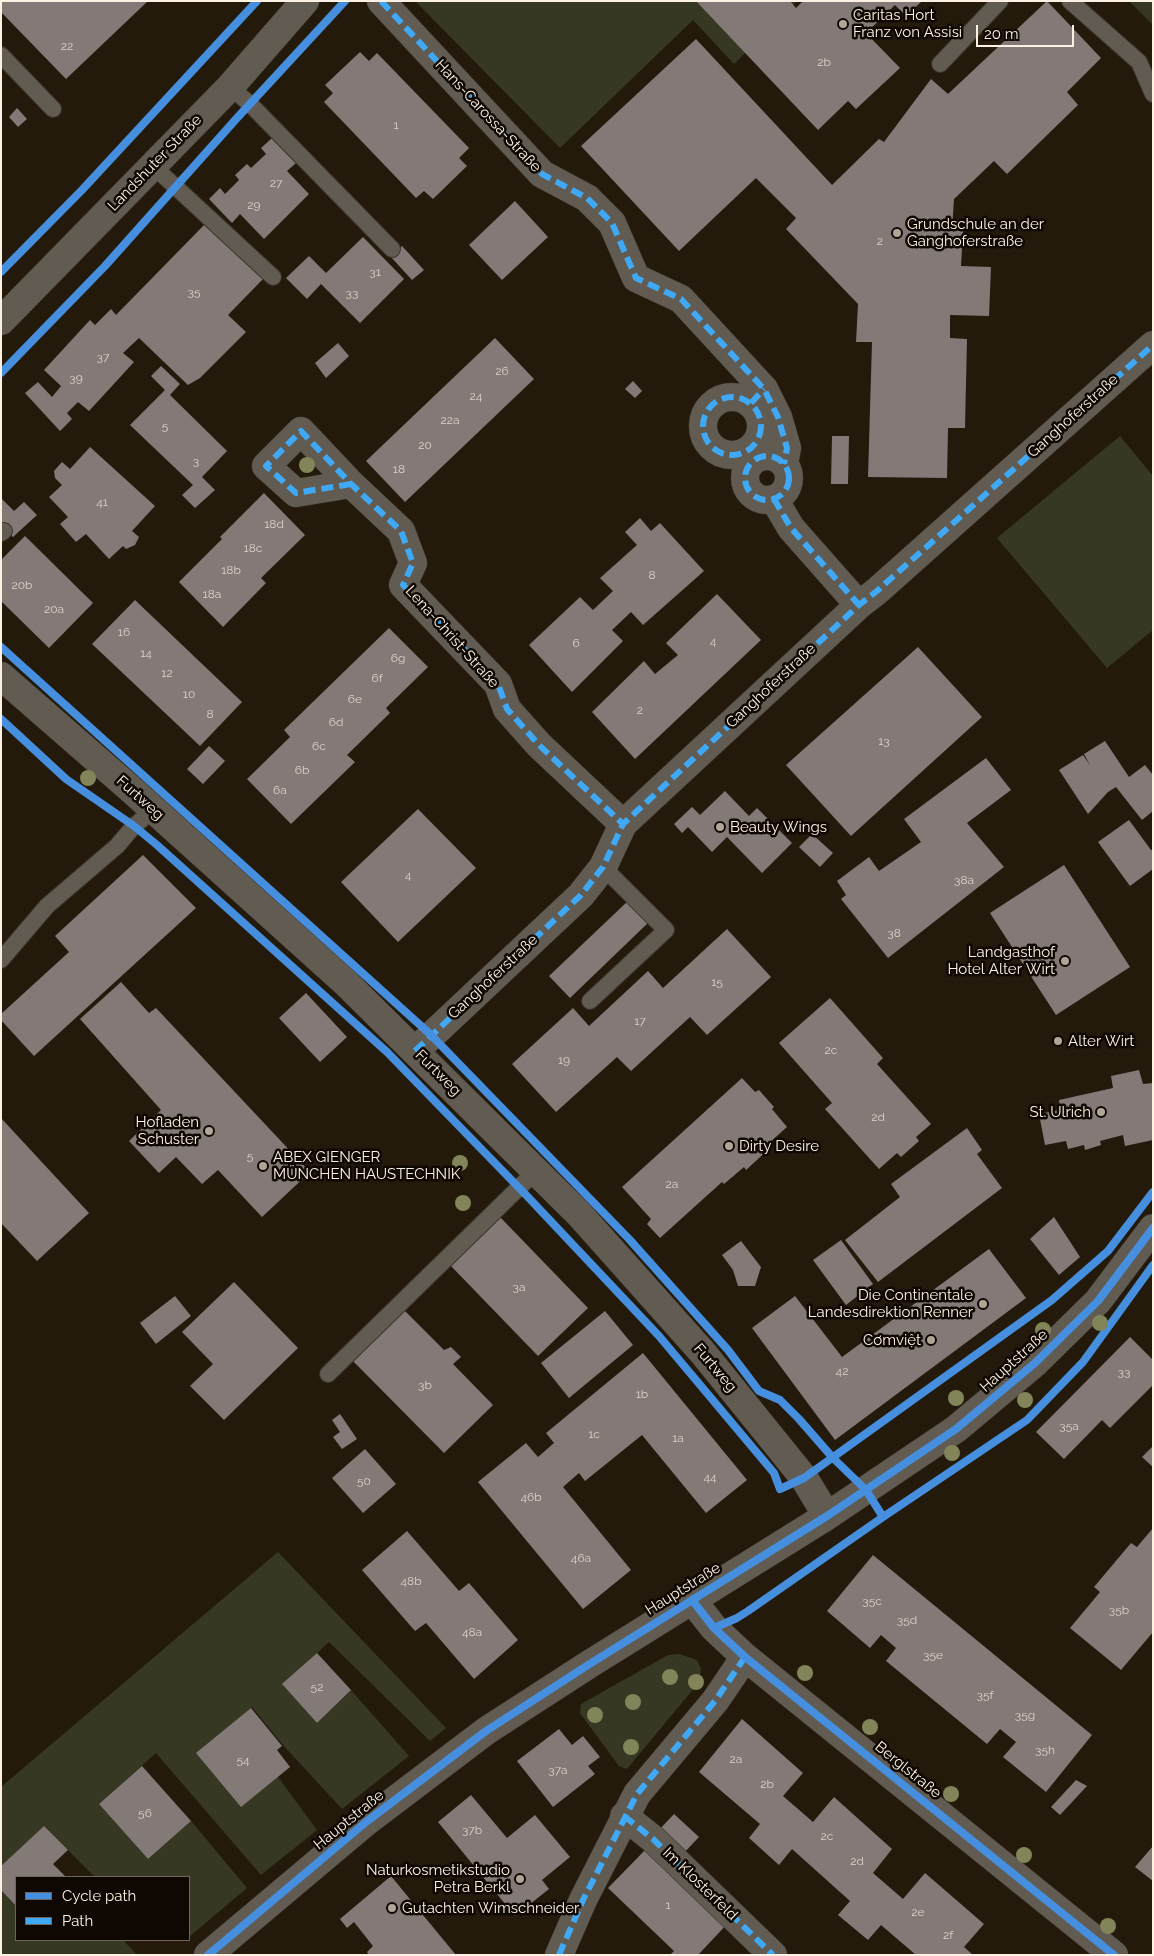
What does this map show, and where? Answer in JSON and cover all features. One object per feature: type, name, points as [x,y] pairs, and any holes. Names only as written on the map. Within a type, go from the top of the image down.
[{"type":"street","name":"Landshuter Straße","points":[[1,321],[230,87],[305,1]]},
{"type":"street","name":"Hans-Carossa-Straße","points":[[381,1],[542,174],[587,198],[612,223],[636,278],[681,299],[757,396],[778,417],[787,448],[784,464],[789,480],[787,488],[774,499],[762,500],[751,493],[746,482],[751,456],[761,433],[762,422],[758,411],[757,396]]},
{"type":"street","name":"Ganghoferstraße","points":[[415,1050],[581,895],[603,867],[623,824],[859,605],[1153,345]]},
{"type":"street","points":[[757,396],[726,397],[714,402],[706,412],[702,424],[704,437],[712,448],[723,454],[770,456],[784,464]]},
{"type":"street","name":"Lena-Christ-Straße","points":[[351,484],[401,531],[413,563],[403,586],[498,684],[507,709],[539,745],[623,824]]},
{"type":"street","points":[[774,499],[791,528],[859,605]]},
{"type":"street","name":"Furtweg","points":[[1,676],[154,810],[346,983],[580,1215],[703,1353],[804,1478],[827,1516]]},
{"type":"street","name":"Hauptstraße","points":[[208,1955],[366,1822],[473,1741],[588,1665],[827,1516],[956,1429],[1035,1363],[1098,1301],[1153,1228]]},
{"type":"street","name":"Berglstraße","points":[[692,1600],[714,1628],[745,1657],[1114,1955]]},
{"type":"street","points":[[559,1955],[583,1900],[636,1794],[714,1701],[745,1657]]},
{"type":"street","name":"Im Klosterfeld","points":[[624,1816],[653,1839],[772,1955]]},
{"type":"lane","points":[[940,64],[1000,1]]},
{"type":"lane","points":[[1070,1],[1139,62],[1153,94]]},
{"type":"lane","points":[[1,55],[53,110]]},
{"type":"lane","points":[[230,87],[250,104],[392,249]]},
{"type":"lane","points":[[153,166],[273,277]]},
{"type":"lane","points":[[1,960],[47,906],[117,846],[134,826],[154,810]]},
{"type":"lane","points":[[590,1001],[666,930],[603,867]]},
{"type":"lane","points":[[328,1374],[536,1171]]},
{"type":"green space","points":[[415,1],[797,1],[734,64],[693,20],[560,148]]},
{"type":"green space","points":[[1129,1],[1153,1],[1153,25]]},
{"type":"green space","points":[[1120,436],[1153,476],[1153,630],[1107,668],[997,538]]},
{"type":"green space","points":[[278,1552],[446,1728],[430,1741],[329,1642],[283,1685],[317,1723],[351,1690],[409,1756],[342,1809],[282,1744],[252,1707],[245,1713],[278,1777],[317,1830],[261,1875],[156,1753],[99,1804],[148,1859],[191,1821],[247,1888],[190,1936],[190,1876],[94,1876],[44,1826],[1,1866],[1,1787]]},
{"type":"green space","points":[[679,1654],[697,1660],[701,1669],[700,1681],[627,1769],[619,1766],[580,1713],[581,1704],[668,1655]]},
{"type":"green space","points":[[1,1890],[15,1905],[15,1941],[124,1941],[137,1955],[1,1955]]},
{"type":"building","points":[[1,1],[148,1],[66,79],[1,12]]},
{"type":"building","points":[[696,1],[790,1],[796,8],[803,1],[922,1],[906,16],[895,5],[866,33],[900,68],[856,109],[848,101],[818,130]]},
{"type":"building","points":[[1047,1],[1101,58],[1067,92],[1078,105],[1007,174],[994,161],[954,199],[952,230],[963,231],[961,266],[991,267],[989,316],[950,315],[950,338],[967,339],[965,428],[948,428],[947,478],[868,477],[872,342],[856,342],[858,304],[786,229],[796,218],[756,178],[679,251],[581,146],[696,39],[832,185],[879,139],[884,142],[931,79],[948,94]]},
{"type":"building","points":[[360,52],[369,61],[377,53],[469,148],[459,158],[467,166],[433,199],[424,191],[416,198],[324,102],[333,93],[325,85]]},
{"type":"building","points":[[17,108],[27,119],[18,127],[9,117]]},
{"type":"building","points":[[272,138],[296,163],[287,171],[309,194],[264,239],[240,214],[232,223],[209,199],[220,188],[225,194],[239,180],[235,175],[247,164],[251,168],[266,154],[261,148]]},
{"type":"building","points":[[515,201],[548,237],[502,280],[469,245]]},
{"type":"building","points":[[206,223],[263,279],[228,315],[246,332],[200,378],[188,385],[139,338],[123,353],[134,362],[89,411],[78,402],[67,413],[72,419],[60,431],[25,393],[38,382],[52,397],[61,386],[44,370],[90,320],[95,325],[111,309],[116,315]]},
{"type":"building","points":[[363,237],[404,279],[360,323],[321,284],[307,299],[286,278],[309,256],[326,273]]},
{"type":"building","points":[[402,246],[424,270],[412,280],[391,257]]},
{"type":"building","points":[[495,338],[534,379],[405,502],[366,461]]},
{"type":"building","points":[[338,343],[349,356],[326,378],[315,363]]},
{"type":"building","points":[[161,366],[180,384],[170,395],[227,451],[202,477],[215,490],[195,508],[182,495],[193,485],[130,425],[165,390],[151,376]]},
{"type":"building","points":[[633,381],[642,391],[635,398],[625,389]]},
{"type":"building","points":[[832,436],[849,436],[848,484],[831,484]]},
{"type":"building","points":[[90,447],[155,506],[132,531],[139,537],[135,545],[126,549],[123,546],[109,559],[86,534],[76,542],[60,524],[68,517],[49,497],[62,485],[55,478],[54,471],[62,462],[70,469]]},
{"type":"building","points":[[264,493],[305,535],[261,578],[266,583],[223,627],[179,582]]},
{"type":"building","points":[[1,498],[14,511],[24,502],[37,515],[13,537],[1,525]]},
{"type":"building","points":[[640,518],[651,531],[660,523],[704,571],[643,625],[631,612],[612,630],[623,641],[572,692],[529,645],[580,597],[593,610],[613,591],[600,578],[637,545],[625,532]]},
{"type":"building","points":[[25,536],[93,603],[49,648],[1,601],[1,560]]},
{"type":"building","points":[[717,594],[761,640],[635,759],[592,712],[644,661],[655,674],[678,655],[666,643]]},
{"type":"building","points":[[135,600],[242,702],[200,746],[92,644]]},
{"type":"building","points":[[389,628],[428,667],[386,708],[390,713],[347,755],[355,762],[291,824],[247,779],[290,737],[284,730]]},
{"type":"building","points":[[918,647],[982,717],[851,836],[786,765]]},
{"type":"building","points":[[1105,741],[1129,777],[1145,765],[1153,775],[1153,811],[1142,820],[1116,787],[1108,792],[1088,814],[1059,770],[1083,755],[1090,765],[1084,754]]},
{"type":"building","points":[[209,746],[225,761],[203,784],[187,769]]},
{"type":"building","points":[[986,758],[1011,790],[967,823],[1004,867],[888,958],[841,899],[846,895],[837,881],[869,857],[879,871],[921,842],[904,819]]},
{"type":"building","points":[[725,791],[749,816],[757,808],[792,843],[762,873],[727,837],[712,852],[688,827],[682,833],[674,824],[692,807],[700,815]]},
{"type":"building","points":[[418,809],[476,868],[398,942],[341,882]]},
{"type":"building","points":[[1129,820],[1151,850],[1153,850],[1153,869],[1130,886],[1098,842]]},
{"type":"building","points":[[812,834],[833,853],[820,867],[799,847]]},
{"type":"building","points":[[143,855],[196,908],[34,1056],[1,1020],[1,1014],[69,952],[55,936]]},
{"type":"building","points":[[1064,865],[1130,967],[1056,1015],[990,913]]},
{"type":"building","points":[[629,900],[650,921],[570,998],[549,976]]},
{"type":"building","points":[[727,929],[771,977],[707,1035],[690,1017],[631,1071],[617,1057],[556,1112],[512,1064],[573,1008],[589,1026],[648,971],[663,988]]},
{"type":"building","points":[[121,982],[149,1013],[156,1008],[310,1172],[262,1217],[218,1170],[202,1184],[176,1157],[159,1173],[129,1141],[161,1110],[80,1019]]},
{"type":"building","points":[[306,993],[347,1037],[320,1062],[279,1018]]},
{"type":"building","points":[[830,998],[883,1058],[877,1064],[931,1124],[916,1137],[919,1141],[901,1157],[897,1153],[879,1169],[825,1109],[832,1103],[779,1043]]},
{"type":"building","name":"St. Ulrich","points":[[1139,1070],[1143,1084],[1153,1083],[1153,1140],[1125,1146],[1123,1135],[1100,1141],[1101,1145],[1085,1150],[1084,1145],[1068,1149],[1066,1141],[1045,1145],[1039,1114],[1060,1110],[1059,1100],[1113,1088],[1111,1076]]},
{"type":"building","points":[[742,1078],[755,1092],[759,1090],[774,1107],[772,1109],[787,1127],[768,1144],[771,1147],[746,1170],[744,1167],[724,1184],[722,1182],[660,1238],[647,1224],[651,1219],[622,1187]]},
{"type":"building","points":[[1,1118],[89,1213],[37,1261],[1,1223]]},
{"type":"building","points":[[967,1128],[982,1150],[977,1154],[1002,1188],[878,1282],[845,1240],[900,1197],[891,1184]]},
{"type":"building","points":[[500,1217],[588,1308],[538,1356],[450,1265]]},
{"type":"building","points":[[1054,1217],[1080,1257],[1059,1275],[1030,1239]]},
{"type":"building","points":[[841,1240],[873,1284],[846,1305],[813,1260]]},
{"type":"building","points":[[741,1241],[761,1267],[755,1286],[738,1286],[733,1270],[722,1255]]},
{"type":"building","points":[[989,1249],[1026,1298],[835,1440],[752,1328],[795,1296],[842,1357]]},
{"type":"building","points":[[234,1282],[298,1348],[224,1420],[190,1386],[213,1364],[182,1332]]},
{"type":"building","points":[[175,1296],[191,1316],[156,1344],[140,1323]]},
{"type":"building","points":[[403,1309],[444,1350],[451,1347],[461,1357],[453,1364],[493,1405],[444,1453],[351,1359]]},
{"type":"building","points":[[605,1311],[633,1345],[569,1398],[541,1363]]},
{"type":"building","points":[[1130,1337],[1153,1360],[1153,1385],[1110,1428],[1102,1420],[1064,1459],[1036,1432]]},
{"type":"building","points":[[643,1353],[747,1480],[706,1513],[642,1435],[585,1481],[579,1473],[563,1487],[631,1570],[583,1609],[478,1482],[526,1443],[538,1457],[554,1443],[546,1433]]},
{"type":"building","points":[[340,1414],[357,1439],[342,1449],[333,1437],[340,1432],[332,1420]]},
{"type":"building","points":[[1153,1446],[1153,1467],[1142,1457]]},
{"type":"building","points":[[365,1449],[396,1484],[363,1513],[332,1478]]},
{"type":"building","points":[[1153,1528],[1153,1632],[1121,1670],[1070,1628],[1100,1592],[1094,1587],[1131,1543],[1137,1547]]},
{"type":"building","points":[[407,1531],[459,1591],[469,1583],[518,1640],[474,1679],[426,1623],[415,1631],[362,1570]]},
{"type":"building","points":[[873,1555],[1092,1735],[1046,1792],[1003,1757],[1016,1742],[1000,1729],[987,1744],[886,1661],[896,1648],[881,1635],[870,1648],[827,1611]]},
{"type":"building","points":[[317,1653],[351,1690],[317,1723],[282,1684]]},
{"type":"building","points":[[251,1708],[282,1746],[277,1750],[290,1767],[241,1807],[196,1753]]},
{"type":"building","points":[[742,1719],[803,1773],[783,1796],[813,1822],[834,1797],[892,1849],[873,1873],[903,1899],[925,1873],[984,1924],[964,1947],[973,1955],[916,1955],[881,1925],[868,1940],[838,1915],[850,1901],[792,1849],[779,1865],[749,1838],[760,1824],[699,1772]]},
{"type":"building","points":[[559,1729],[572,1745],[583,1736],[600,1757],[588,1766],[595,1774],[553,1807],[517,1761]]},
{"type":"building","points":[[142,1766],[191,1821],[148,1859],[99,1804]]},
{"type":"building","points":[[1076,1780],[1087,1786],[1060,1815],[1051,1807]]},
{"type":"building","points":[[471,1795],[507,1838],[535,1815],[570,1857],[542,1880],[549,1889],[515,1916],[438,1822]]},
{"type":"building","points":[[674,1814],[699,1837],[682,1855],[657,1832]]},
{"type":"building","points":[[44,1826],[68,1850],[53,1864],[65,1876],[15,1876],[15,1905],[1,1890],[1,1866]]},
{"type":"building","points":[[1153,1846],[1153,1881],[1135,1867]]},
{"type":"building","points":[[648,1847],[729,1922],[698,1955],[670,1955],[674,1951],[608,1888]]},
{"type":"building","points":[[391,1876],[456,1955],[369,1955],[367,1952],[373,1946],[354,1922],[347,1928],[340,1919]]},
{"type":"marked path","points":[[381,1],[542,174],[587,198],[612,223],[636,278],[681,299],[764,389],[778,417],[787,448],[784,464]]},
{"type":"marked path","points":[[415,1051],[581,895],[603,867],[623,824],[859,605],[1153,345]]},
{"type":"marked path","points":[[751,403],[764,389]]},
{"type":"marked path","points":[[726,397],[738,397],[753,405],[761,420],[761,426],[761,432],[753,447],[738,455],[726,455],[711,447],[703,432],[703,420],[711,405],[726,397]]},
{"type":"marked path","points":[[351,484],[296,493],[266,466],[301,431],[351,484],[401,531],[413,563],[403,585],[498,684],[507,709],[539,745],[623,824]]},
{"type":"marked path","points":[[767,456],[779,460],[785,466],[789,478],[785,490],[779,496],[767,500],[755,496],[749,490],[745,478],[749,466],[755,460],[767,456]]},
{"type":"marked path","points":[[774,499],[791,528],[859,605]]},
{"type":"marked path","points":[[559,1955],[583,1900],[637,1794],[715,1701],[745,1657]]},
{"type":"marked path","points":[[624,1816],[653,1839],[773,1955]]},
{"type":"cycle path","points":[[1,272],[82,190],[257,1]]},
{"type":"cycle path","points":[[1,373],[105,266],[237,118],[345,1]]},
{"type":"cycle path","points":[[1,647],[430,1034],[629,1239],[728,1350],[759,1391],[780,1400],[833,1458],[866,1490],[883,1517]]},
{"type":"cycle path","points":[[1,719],[66,779],[134,826],[157,845],[387,1052],[527,1196],[659,1336],[774,1473],[780,1489],[804,1478],[1052,1300],[1108,1251],[1153,1192]]},
{"type":"cycle path","points":[[208,1955],[366,1822],[486,1731],[827,1516],[956,1429],[1035,1363],[1098,1301],[1153,1228]]},
{"type":"cycle path","points":[[714,1628],[748,1611],[1027,1420],[1083,1362],[1153,1265]]},
{"type":"cycle path","points":[[692,1600],[714,1628],[745,1657],[1114,1955]]},
{"type":"place","name":"Caritas Hort Franz von Assisi","points":[[843,24]]},
{"type":"place","name":"Grundschule an der Ganghoferstraße","points":[[897,233]]},
{"type":"place","name":"Beauty Wings","points":[[720,827]]},
{"type":"place","name":"Landgasthof Hotel Alter Wirt","points":[[1065,961]]},
{"type":"place","name":"Alter Wirt","points":[[1058,1041]]},
{"type":"place","name":"St. Ulrich","points":[[1101,1112]]},
{"type":"place","name":"Hofladen Schuster","points":[[209,1131]]},
{"type":"place","name":"Dirty Desire","points":[[729,1146]]},
{"type":"place","name":"ABEX GIENGER MÜNCHEN HAUSTECHNIK","points":[[263,1166]]},
{"type":"place","name":"Die Continentale Landesdirektion Renner","points":[[983,1304]]},
{"type":"place","name":"Cơmviệt","points":[[931,1340]]},
{"type":"place","name":"Naturkosmetikstudio Petra Berkl","points":[[520,1879]]},
{"type":"place","name":"Gutachten Wimschneider","points":[[392,1908]]}]
